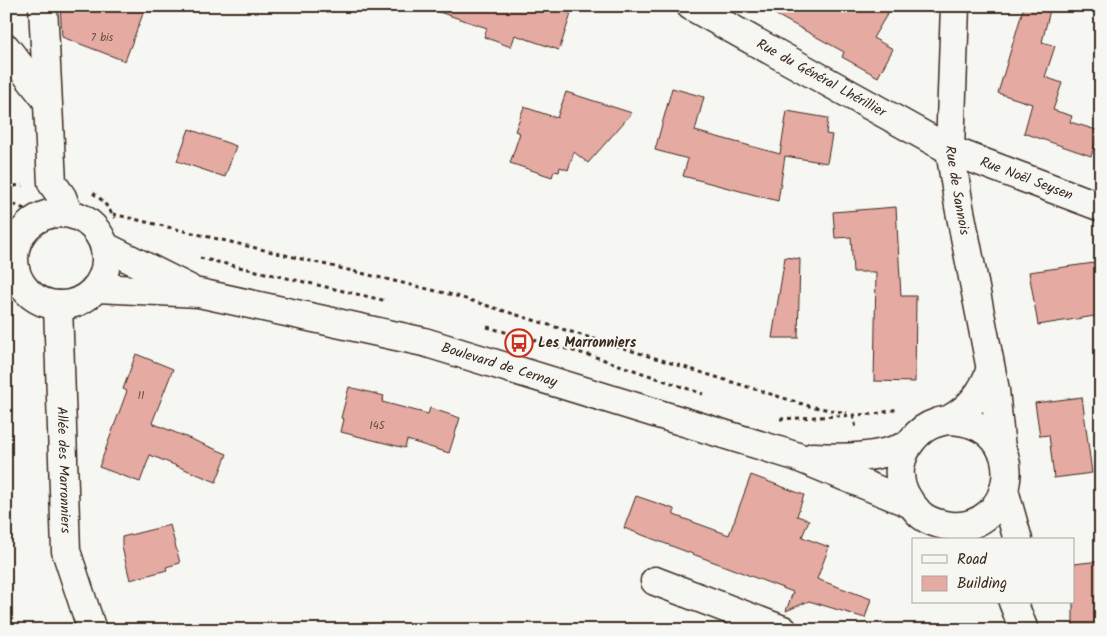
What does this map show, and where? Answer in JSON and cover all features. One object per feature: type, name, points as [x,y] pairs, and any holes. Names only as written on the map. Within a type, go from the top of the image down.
[{"type":"street","points":[[43,6],[46,99],[52,182],[62,197],[68,213]]},
{"type":"street","name":"Rue du Général Lhérillier","points":[[691,6],[950,150]]},
{"type":"street","name":"Rue de Sannois","points":[[955,6],[950,150],[995,390],[1001,450]]},
{"type":"street","points":[[6,48],[46,99]]},
{"type":"street","name":"Rue Noël Seysen","points":[[950,150],[1101,207]]},
{"type":"street","points":[[41,216],[42,199],[52,182]]},
{"type":"street","points":[[54,212],[68,213],[80,216],[92,224],[100,234],[106,246],[106,268],[97,288],[80,301],[58,305],[44,302],[31,295],[10,270],[15,246],[13,235],[41,216],[54,212]]},
{"type":"street","name":"Boulevard de Cernay","points":[[106,246],[199,293]]},
{"type":"street","name":"Boulevard de Cernay","points":[[97,288],[199,293],[424,342],[795,456],[909,502]]},
{"type":"street","name":"Allée des Marronniers","points":[[58,305],[66,551],[92,630]]},
{"type":"street","points":[[990,371],[985,387],[967,408],[949,420],[925,428],[907,446],[902,457],[900,475],[903,492],[920,515],[959,533],[990,512],[1004,490]]},
{"type":"street","points":[[949,420],[974,423],[985,430],[1001,450],[1007,469],[1004,490],[1017,538]]},
{"type":"street","name":"Boulevard de Cernay","points":[[795,456],[862,458],[887,454],[907,446]]},
{"type":"street","points":[[656,581],[725,619],[783,630]]},
{"type":"street","points":[[1014,604],[1024,630]]},
{"type":"street","points":[[1028,604],[1032,630]]},
{"type":"path","points":[[6,200],[41,216]]},
{"type":"path","points":[[112,214],[453,296],[809,406],[853,415],[875,414]]},
{"type":"path","points":[[853,415],[862,458]]},
{"type":"building","points":[[60,6],[146,6],[125,61],[62,37]]},
{"type":"building","points":[[436,6],[546,6],[571,14],[559,50],[515,35],[511,47],[484,37],[487,28],[436,11]]},
{"type":"building","points":[[760,6],[892,6],[873,38],[893,49],[878,77],[842,57],[844,52]]},
{"type":"building","points":[[1024,6],[1051,6],[1042,42],[1055,46],[1045,77],[1062,83],[1053,110],[1072,116],[1070,122],[1100,131],[1091,156],[1024,133],[1032,104],[998,93]]},
{"type":"building","points":[[672,88],[704,97],[695,131],[780,154],[787,111],[828,118],[826,134],[832,135],[827,163],[785,156],[778,201],[683,176],[688,159],[655,150]]},
{"type":"building","points":[[566,92],[632,113],[588,163],[574,152],[568,170],[560,167],[559,172],[554,171],[552,177],[510,163],[520,133],[515,131],[524,107],[557,118]]},
{"type":"building","points":[[189,129],[236,146],[225,177],[177,161]]},
{"type":"building","points":[[896,207],[901,296],[916,296],[915,382],[874,381],[876,272],[853,272],[851,237],[835,238],[833,212]]},
{"type":"building","points":[[785,257],[800,259],[798,338],[772,338]]},
{"type":"building","points":[[1101,262],[1101,315],[1038,325],[1029,272]]},
{"type":"building","points":[[136,354],[173,369],[152,423],[227,454],[216,482],[150,455],[140,482],[99,467],[127,391],[123,389]]},
{"type":"building","points":[[349,387],[384,396],[382,402],[428,414],[430,408],[460,418],[449,453],[407,440],[405,448],[341,432],[344,419],[341,418]]},
{"type":"building","points":[[1082,397],[1092,473],[1054,478],[1049,435],[1040,436],[1035,403]]},
{"type":"building","points":[[751,475],[804,495],[797,516],[809,520],[802,537],[829,547],[817,579],[871,599],[865,618],[809,601],[786,611],[793,592],[624,528],[636,496],[674,509],[674,515],[729,535]]},
{"type":"building","points":[[170,525],[180,563],[166,567],[167,570],[130,580],[122,547],[122,537]]},
{"type":"building","points":[[1101,561],[1101,630],[1073,630],[1074,564]]},
{"type":"place","name":"Les Marronniers","points":[[519,343]]}]
